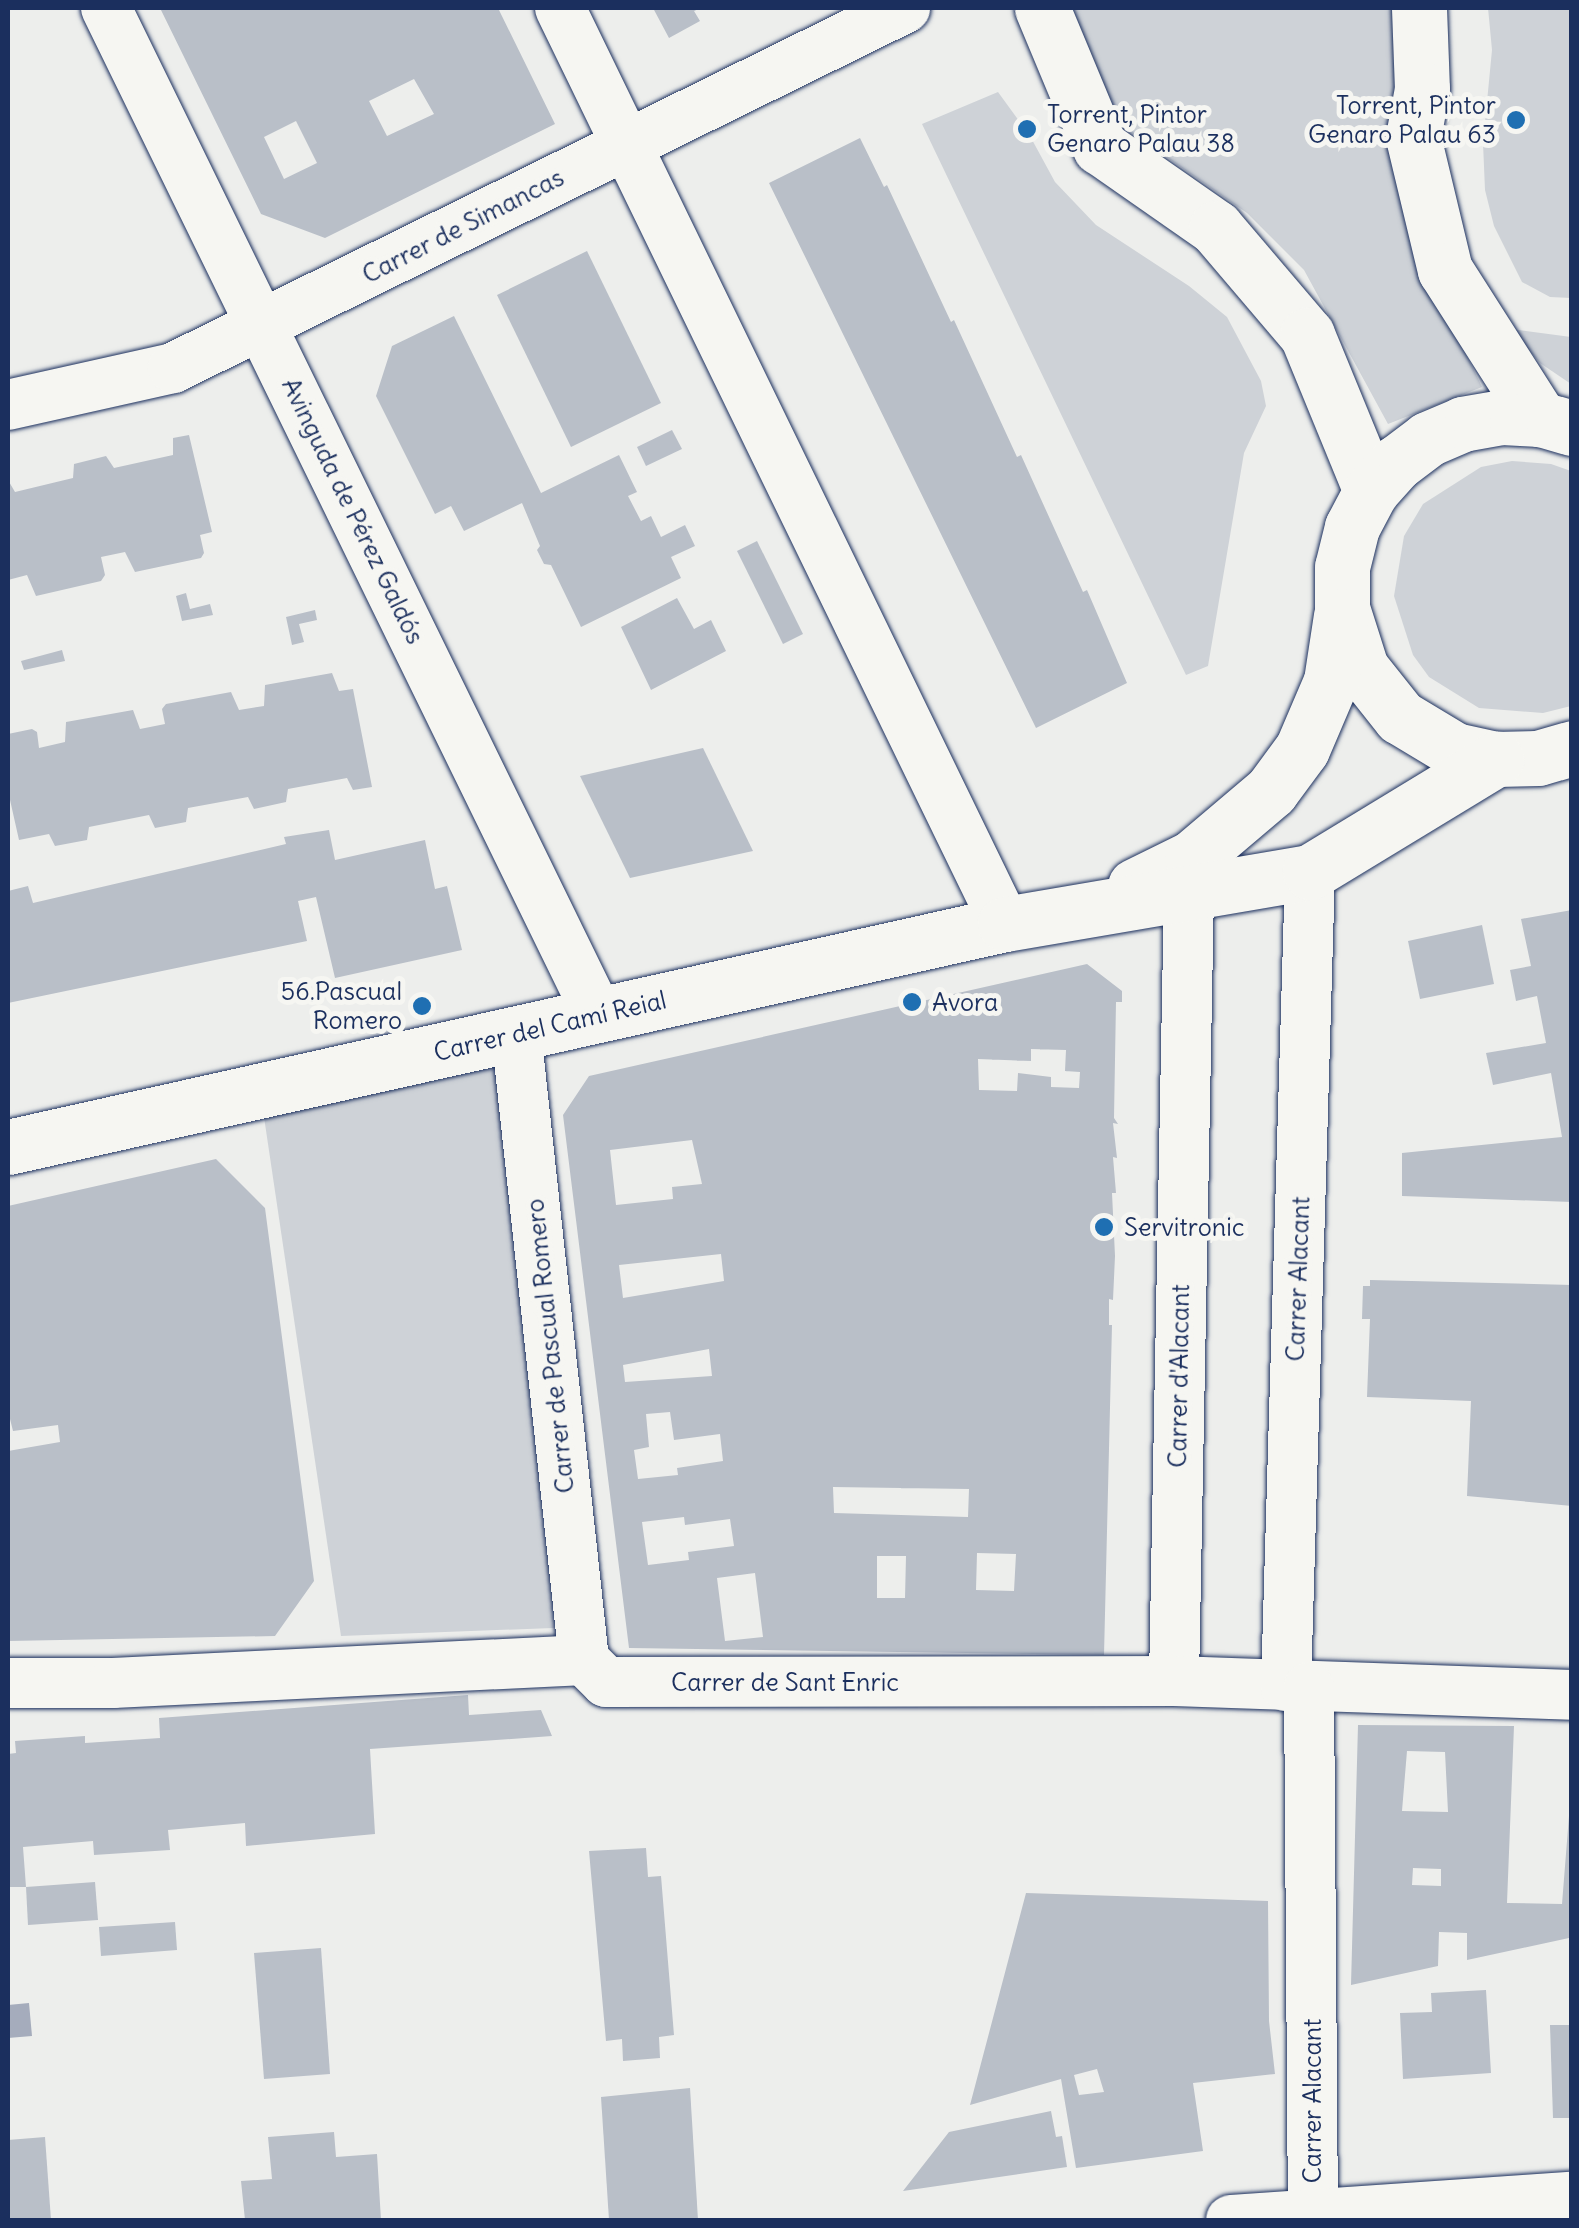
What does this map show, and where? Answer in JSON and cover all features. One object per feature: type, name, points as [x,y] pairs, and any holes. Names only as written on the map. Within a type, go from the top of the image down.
[{"type":"street","name":"Avinguda de Pérez Galdós","points":[[106,8],[598,1014]]},
{"type":"street","points":[[560,8],[1005,924]]},
{"type":"street","name":"Carrer de Simancas","points":[[8,404],[173,368],[264,327],[904,8]]},
{"type":"street","points":[[1042,8],[1100,148],[1216,228],[1307,335],[1372,491]]},
{"type":"street","points":[[1420,8],[1422,89],[1413,137],[1445,270],[1556,424]]},
{"type":"street","points":[[1556,424],[1502,417],[1463,424],[1428,439],[1397,462],[1372,491],[1352,527],[1342,567],[1342,608],[1360,668],[1400,718],[1455,750],[1496,759],[1538,758],[1572,748]]},
{"type":"street","name":"Carrer del Camí Reial","points":[[1094,908],[1192,858],[1272,791],[1302,749],[1331,682],[1342,608]]},
{"type":"street","name":"Carrer del Camí Reial","points":[[8,1147],[1005,924],[1310,872],[1496,759]]},
{"type":"street","name":"Carrer Alacant","points":[[1310,872],[1298,1686],[1313,2215]]},
{"type":"street","name":"Carrer d'Alacant","points":[[1174,1680],[1188,892]]},
{"type":"street","name":"Carrer de Pascual Romero","points":[[516,1032],[584,1660]]},
{"type":"street","points":[[8,1682],[133,1682],[584,1660]]},
{"type":"street","name":"Carrer de Sant Enric","points":[[584,1660],[606,1682],[1174,1680],[1572,1695]]},
{"type":"street","points":[[1231,2220],[1572,2197]]},
{"type":"shaded area","points":[[1066,8],[1392,8],[1439,299],[1482,387],[1388,424],[1304,270],[1247,213],[1122,126]]},
{"type":"shaded area","points":[[1488,8],[1571,8],[1571,298],[1550,297],[1522,282],[1494,226],[1485,190],[1483,143],[1492,50]]},
{"type":"shaded area","points":[[998,92],[1030,136],[1055,182],[1096,225],[1189,286],[1227,317],[1261,381],[1266,406],[1244,453],[1208,666],[1186,675],[922,124]]},
{"type":"shaded area","points":[[1511,329],[1571,337],[1571,384],[1540,363]]},
{"type":"shaded area","points":[[1512,461],[1551,464],[1571,471],[1571,706],[1543,713],[1479,708],[1429,677],[1413,655],[1394,596],[1404,536],[1423,504],[1481,467]]},
{"type":"shaded area","points":[[516,1032],[579,1627],[341,1636],[260,1090]]},
{"type":"water","points":[[29,2003],[32,2036],[8,2038],[8,2005]]},
{"type":"building","points":[[160,8],[498,8],[555,124],[325,238],[261,214]],"holes":[[[414,79],[434,114],[387,136],[369,101]],[[296,121],[317,163],[284,179],[264,137]]]},
{"type":"building","points":[[653,8],[701,8],[694,11],[700,21],[669,38]]},
{"type":"building","points":[[860,138],[884,187],[887,185],[951,322],[954,320],[1017,457],[1021,455],[1127,683],[1036,728],[769,183]]},
{"type":"building","points":[[587,251],[661,403],[571,447],[497,295]]},
{"type":"building","points":[[454,316],[541,493],[619,455],[637,492],[628,496],[641,521],[651,516],[661,537],[685,525],[695,546],[671,557],[681,578],[581,627],[551,565],[544,564],[537,550],[540,546],[522,503],[464,531],[451,506],[435,514],[376,396],[392,346]]},
{"type":"building","points":[[672,430],[682,449],[646,466],[637,447]]},
{"type":"building","points":[[189,435],[212,532],[200,535],[204,553],[201,558],[135,572],[125,552],[101,557],[105,575],[101,581],[36,596],[27,575],[8,580],[8,480],[15,492],[73,478],[74,464],[106,456],[114,468],[173,455],[173,438]]},
{"type":"building","points":[[757,541],[803,634],[783,644],[737,551]]},
{"type":"building","points":[[186,593],[190,609],[210,604],[213,615],[182,621],[176,596]]},
{"type":"building","points":[[677,598],[694,629],[711,620],[726,651],[651,690],[621,627]]},
{"type":"building","points":[[315,610],[317,620],[299,624],[304,642],[292,645],[286,617]]},
{"type":"building","points":[[62,650],[65,661],[24,670],[21,661]]},
{"type":"building","points":[[332,673],[339,691],[353,689],[372,787],[353,790],[347,778],[288,789],[286,802],[254,809],[248,797],[188,808],[186,822],[155,828],[149,815],[89,827],[87,840],[55,846],[49,834],[19,840],[8,791],[8,734],[32,729],[37,732],[39,748],[65,742],[66,722],[133,710],[140,729],[165,724],[162,709],[166,704],[231,692],[239,710],[264,706],[265,685]]},
{"type":"building","points":[[703,748],[753,851],[630,878],[580,776]]},
{"type":"building","points":[[329,830],[335,860],[425,840],[435,889],[447,886],[462,950],[335,978],[316,897],[298,901],[307,941],[8,1003],[8,891],[28,886],[33,903],[286,844],[284,837]]},
{"type":"building","points":[[1572,910],[1572,1202],[1402,1196],[1402,1153],[1562,1137],[1551,1073],[1493,1085],[1486,1053],[1546,1043],[1537,996],[1516,1001],[1510,970],[1531,966],[1521,919]]},
{"type":"building","points":[[1482,925],[1494,984],[1420,999],[1408,941]]},
{"type":"building","points":[[1087,964],[1122,991],[1122,1002],[1116,1002],[1114,1118],[1118,1124],[1113,1123],[1117,1158],[1113,1157],[1113,1300],[1109,1299],[1112,1325],[1104,1655],[629,1648],[563,1115],[589,1076]],"holes":[[[1031,1049],[1066,1050],[1065,1071],[1080,1072],[1079,1088],[1051,1087],[1051,1077],[1018,1073],[1017,1091],[979,1090],[978,1059],[1031,1061]],[[692,1140],[702,1184],[672,1187],[673,1199],[616,1205],[610,1150]],[[721,1254],[724,1281],[623,1298],[619,1265]],[[709,1349],[712,1376],[625,1382],[623,1365]],[[670,1412],[674,1440],[720,1434],[723,1461],[677,1468],[678,1475],[638,1479],[634,1450],[649,1447],[646,1414]],[[833,1487],[969,1489],[968,1517],[834,1513]],[[684,1517],[685,1525],[730,1519],[734,1546],[688,1552],[689,1560],[648,1565],[642,1522]],[[977,1553],[1016,1554],[1014,1591],[976,1590]],[[877,1556],[906,1556],[905,1598],[877,1598]],[[755,1573],[763,1637],[725,1641],[717,1578]]]},
{"type":"building","points":[[216,1159],[265,1208],[314,1581],[275,1636],[8,1641],[8,1451],[60,1442],[58,1425],[13,1431],[8,1411],[8,1206]]},
{"type":"building","points":[[1370,1280],[1572,1285],[1572,1506],[1467,1496],[1471,1401],[1367,1397],[1370,1319],[1362,1319],[1363,1286],[1370,1286]]},
{"type":"building","points":[[468,1695],[469,1715],[541,1710],[552,1736],[370,1749],[375,1834],[246,1846],[245,1823],[168,1830],[170,1850],[94,1855],[93,1841],[23,1847],[26,1887],[8,1887],[8,1754],[16,1753],[15,1741],[85,1736],[85,1743],[160,1738],[159,1718]]},
{"type":"building","points":[[1358,1725],[1514,1726],[1507,1903],[1562,1904],[1572,1778],[1569,1938],[1467,1960],[1467,1933],[1439,1932],[1438,1966],[1351,1985]],"holes":[[[1407,1751],[1445,1752],[1448,1812],[1402,1811]],[[1413,1868],[1441,1869],[1441,1886],[1412,1885]]]},
{"type":"building","points":[[646,1848],[648,1877],[661,1876],[674,2035],[659,2037],[660,2058],[623,2061],[622,2039],[606,2041],[589,1851]]},
{"type":"building","points":[[95,1882],[98,1920],[28,1925],[26,1887]]},
{"type":"building","points":[[1026,1893],[1268,1901],[1269,2021],[1275,2074],[1193,2083],[1203,2151],[1076,2168],[1061,2079],[970,2105]],"holes":[[[1097,2069],[1104,2092],[1079,2095],[1074,2075]]]},
{"type":"building","points":[[175,1922],[177,1950],[101,1956],[99,1927]]},
{"type":"building","points":[[321,1948],[330,2074],[264,2079],[254,1953]]},
{"type":"building","points":[[1486,1990],[1491,2073],[1403,2079],[1400,2013],[1432,2012],[1431,1993]]},
{"type":"building","points":[[1550,2025],[1572,2025],[1572,2118],[1553,2118]]},
{"type":"building","points":[[690,2088],[698,2220],[609,2220],[601,2097]]},
{"type":"building","points":[[1051,2111],[1056,2137],[1062,2136],[1067,2167],[903,2191],[949,2132]]},
{"type":"building","points":[[334,2132],[336,2157],[377,2154],[381,2220],[245,2220],[241,2181],[272,2179],[268,2137]]},
{"type":"building","points":[[45,2137],[51,2220],[8,2220],[8,2140]]},
{"type":"place","name":"Torrent, Pintor Genaro Palau 63","points":[[1516,120]]},
{"type":"place","name":"Torrent, Pintor Genaro Palau 38","points":[[1027,129]]},
{"type":"place","name":"Avora","points":[[912,1002]]},
{"type":"place","name":"56.Pascual Romero","points":[[422,1006]]},
{"type":"place","name":"Servitronic","points":[[1104,1227]]}]
